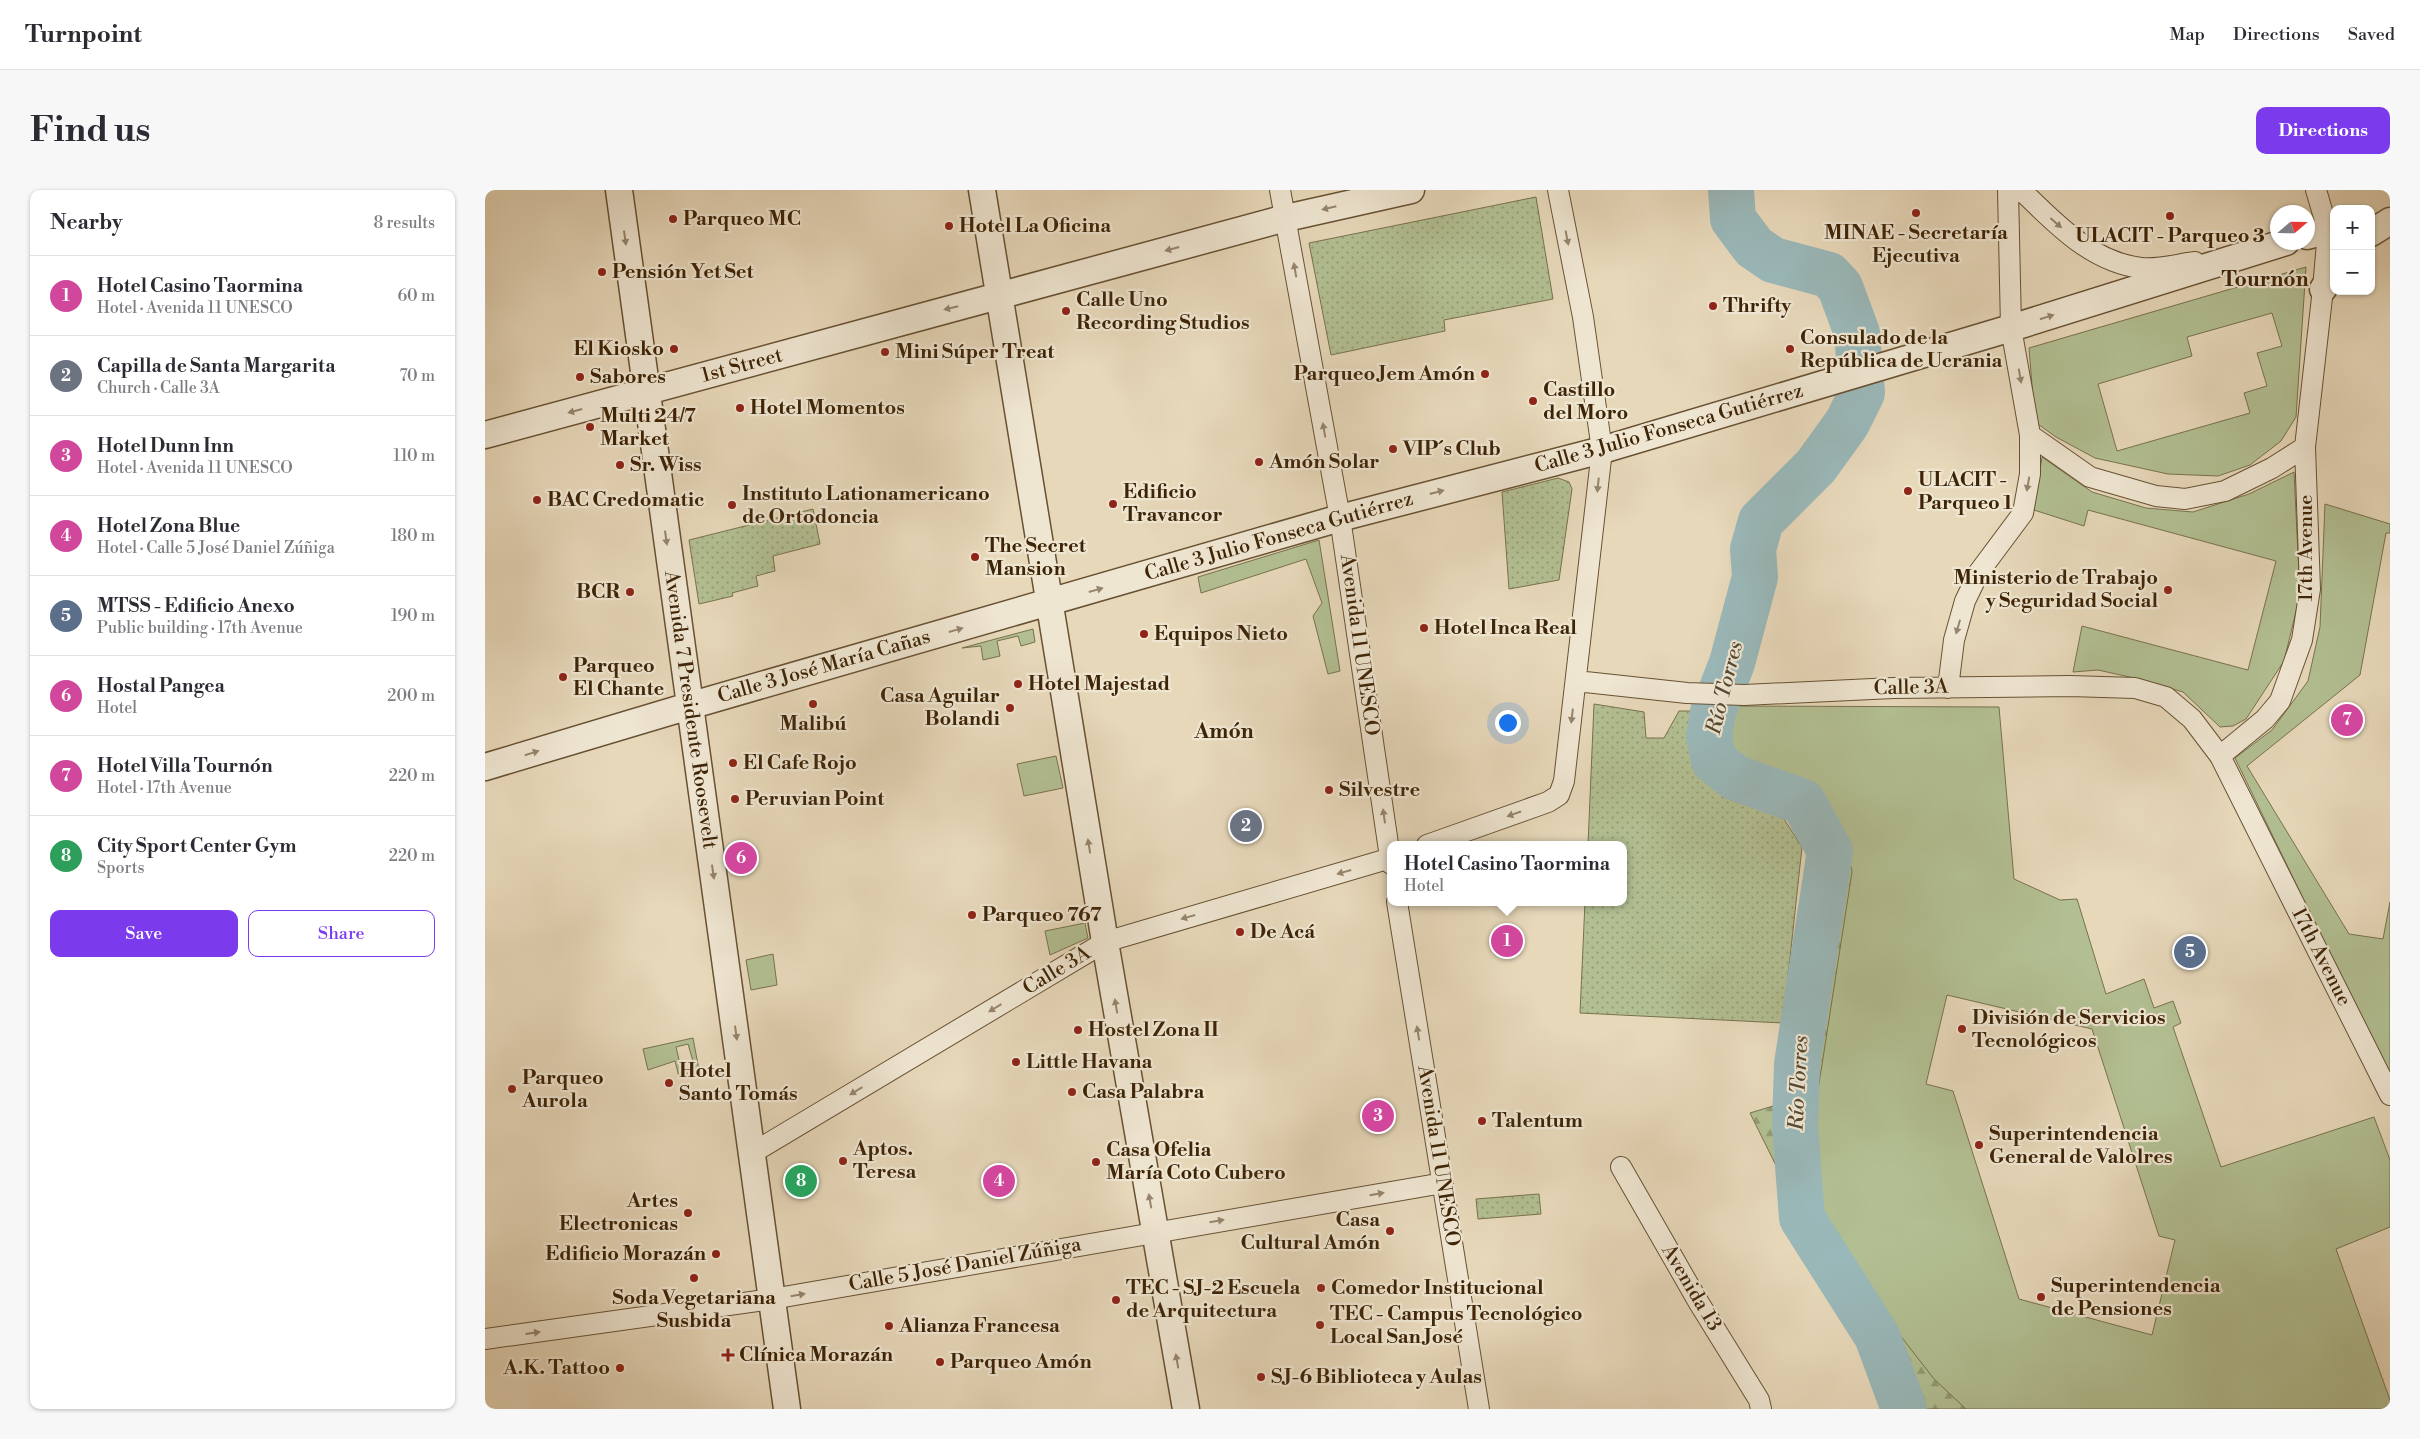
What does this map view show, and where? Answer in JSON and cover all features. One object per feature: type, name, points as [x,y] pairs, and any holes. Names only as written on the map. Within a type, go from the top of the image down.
[{"type":"street","name":"Avenida 7 Presidente Roosevelt","points":[[619,190],[787,1409]]},
{"type":"street","points":[[982,190],[1105,942],[1185,1409]]},
{"type":"street","name":"Avenida 11 UNESCO","points":[[1280,190],[1340,518],[1387,841]]},
{"type":"street","name":"1st Street","points":[[485,435],[1286,218],[1411,190]]},
{"type":"street","points":[[1438,841],[1548,802],[1559,795],[1563,781],[1602,450],[1583,317],[1558,190]]},
{"type":"street","points":[[1948,688],[1954,640],[1965,601],[1979,572],[2023,513],[2030,474],[2030,435],[2011,328],[2008,190]]},
{"type":"street","points":[[2021,190],[2057,224],[2097,255],[2142,268],[2230,259]]},
{"type":"street","name":"17th Avenue","points":[[2316,190],[2329,281],[2305,447],[2310,589],[2301,640],[2279,701],[2265,719],[2219,756],[2390,1095]]},
{"type":"street","points":[[2375,220],[2390,217]]},
{"type":"street","points":[[2375,230],[2390,221]]},
{"type":"street","name":"Calle 3 Julio Fonseca Gutiérrez","points":[[1049,603],[1340,518],[1602,450],[2011,328],[2270,247]]},
{"type":"street","points":[[2030,435],[2090,477],[2156,496],[2185,499],[2225,491],[2272,468],[2305,447]]},
{"type":"street","name":"Calle 3 José María Cañas","points":[[485,768],[689,706],[1049,603]]},
{"type":"street","name":"Calle 3A","points":[[1576,681],[1687,693],[1744,695],[1893,688],[2135,688],[2167,697],[2192,719],[2219,756]]},
{"type":"street","name":"Calle 3A","points":[[753,1152],[1105,942],[1387,861]]},
{"type":"street","name":"Avenida 11 UNESCO","points":[[1398,906],[1479,1409]]},
{"type":"street","name":"Avenida 13","points":[[1621,1168],[1699,1303],[1759,1400],[1761,1409]]},
{"type":"street","name":"Calle 5 José Daniel Zúñiga","points":[[485,1340],[772,1299],[1443,1183]]},
{"type":"green space","points":[[1536,197],[1553,299],[1444,320],[1445,331],[1331,355],[1309,243]]},
{"type":"green space","points":[[2306,267],[2296,417],[2281,441],[2250,465],[2218,476],[2168,474],[2095,458],[2056,437],[2035,422],[2029,348]],"holes":[[[2272,313],[2282,346],[2257,353],[2267,386],[2244,393],[2250,413],[2117,451],[2098,384],[2192,356],[2187,337]]]},
{"type":"green space","points":[[2042,457],[2092,492],[2146,508],[2193,512],[2249,494],[2294,472],[2300,595],[2284,661],[2246,719],[2233,726],[2220,727],[2183,692],[2143,680],[2098,670],[2073,672],[2082,626],[2248,670],[2276,561],[2088,510],[2084,526],[2034,510]]},
{"type":"green space","points":[[1558,478],[1569,482],[1572,489],[1559,580],[1509,589],[1502,492]]},
{"type":"green space","points":[[2325,504],[2390,524],[2390,533],[2386,533],[2360,675],[2247,766],[2349,934],[2383,939],[2390,902],[2390,1078],[2235,758],[2272,730],[2308,681],[2320,627]]},
{"type":"green space","points":[[813,509],[820,544],[773,556],[775,571],[756,576],[758,586],[732,593],[733,596],[699,604],[689,540]]},
{"type":"green space","points":[[1319,540],[1340,671],[1328,674],[1313,616],[1322,603],[1306,559],[1201,593],[1198,577]]},
{"type":"green space","points":[[1033,629],[1035,642],[1021,646],[1018,636],[997,641],[1000,656],[983,660],[981,646],[962,648]]},
{"type":"green space","points":[[1594,704],[1644,712],[1646,738],[1664,738],[1679,711],[1701,711],[1696,754],[1729,791],[1773,802],[1802,847],[1783,1023],[1580,1013],[1585,906],[1627,906],[1627,841],[1588,841]]},
{"type":"green space","points":[[1727,706],[1999,707],[2014,879],[2060,900],[2077,899],[2106,994],[2144,979],[2154,1008],[2173,1001],[2181,1023],[2173,1027],[2221,1167],[2374,1117],[2390,1160],[2390,1227],[2336,1249],[2390,1400],[2390,1409],[1966,1409],[1934,1379],[1882,1312],[1816,1212],[1816,1103],[1852,872],[1844,834],[1805,790],[1737,761],[1719,738]],"holes":[[[1947,995],[2092,1029],[2159,1236],[2175,1240],[2152,1335],[2019,1299],[1953,1091],[1926,1084]]]},
{"type":"green space","points":[[1734,713],[1873,718],[1883,1042],[2018,1409],[1904,1409],[1877,1336],[1802,1218],[1750,1113],[1796,1099],[1797,1064],[1830,851],[1803,802],[1724,761]]},
{"type":"green space","points":[[1056,756],[1063,788],[1024,796],[1017,764]]},
{"type":"green space","points":[[1085,923],[1088,938],[1050,955],[1045,931]]},
{"type":"green space","points":[[773,954],[777,985],[751,990],[746,960]]},
{"type":"green space","points":[[693,1038],[699,1070],[679,1077],[675,1061],[648,1070],[643,1049]],"holes":[[[688,1044],[695,1068],[682,1072],[676,1047]]]},
{"type":"green space","points":[[1539,1194],[1541,1214],[1478,1219],[1476,1199]]},
{"type":"waterway","name":"Río Torres","points":[[1731,190],[1733,219],[1754,247],[1773,260],[1829,275],[1840,287],[1857,333],[1862,393],[1847,423],[1816,466],[1761,521],[1753,549],[1755,577],[1732,663],[1713,712],[1709,736],[1714,761],[1736,778],[1803,802],[1830,851],[1797,1064],[1795,1126],[1802,1218],[1877,1336],[1904,1409]]},
{"type":"place","name":"MINAE - Secretaría Ejecutiva","points":[[1916,213]]},
{"type":"place","name":"ULACIT - Parqueo 3","points":[[2170,216]]},
{"type":"place","name":"Parqueo MC","points":[[673,219]]},
{"type":"place","name":"Hotel La Oficina","points":[[949,226]]},
{"type":"place","name":"Pensión Yet Set","points":[[602,272]]},
{"type":"place","name":"Thrifty","points":[[1713,306]]},
{"type":"place","name":"Calle Uno Recording Studios","points":[[1066,311]]},
{"type":"place","name":"El Kiosko","points":[[674,349]]},
{"type":"place","name":"Consulado de la República de Ucrania","points":[[1790,349]]},
{"type":"place","name":"Mini Súper Treat","points":[[885,352]]},
{"type":"place","name":"Parqueo Jem Amón","points":[[1485,374]]},
{"type":"place","name":"Sabores","points":[[580,377]]},
{"type":"place","name":"Castillo del Moro","points":[[1533,401]]},
{"type":"place","name":"Hotel Momentos","points":[[740,408]]},
{"type":"place","name":"Multi 24/7 Market","points":[[590,427]]},
{"type":"place","name":"VIP´s Club","points":[[1393,449]]},
{"type":"place","name":"Amón Solar","points":[[1259,462]]},
{"type":"place","name":"Sr. Wiss","points":[[620,465]]},
{"type":"place","name":"ULACIT - Parqueo 1","points":[[1908,491]]},
{"type":"place","name":"BAC Credomatic","points":[[537,500]]},
{"type":"place","name":"Edificio Travancor","points":[[1113,504]]},
{"type":"place","name":"Instituto Lationamericano de Ortodoncia","points":[[732,505]]},
{"type":"place","name":"The Secret Mansion","points":[[975,557]]},
{"type":"place","name":"Ministerio de Trabajo y Seguridad Social","points":[[2168,590]]},
{"type":"place","name":"BCR","points":[[630,592]]},
{"type":"place","name":"Hotel Inca Real","points":[[1424,628]]},
{"type":"place","name":"Equipos Nieto","points":[[1144,634]]},
{"type":"place","name":"Parqueo El Chante","points":[[563,677]]},
{"type":"place","name":"Hotel Majestad","points":[[1018,684]]},
{"type":"place","name":"Malibú","points":[[813,704]]},
{"type":"place","name":"Casa Aguilar Bolandi","points":[[1010,708]]},
{"type":"place","name":"Hotel Villa Tournón","points":[[2347,720]]},
{"type":"place","name":"El Cafe Rojo","points":[[733,763]]},
{"type":"place","name":"Silvestre","points":[[1329,790]]},
{"type":"place","name":"Peruvian Point","points":[[735,799]]},
{"type":"place","name":"Capilla de Santa Margarita","points":[[1246,826]]},
{"type":"place","name":"Hostal Pangea","points":[[741,858]]},
{"type":"place","name":"Parqueo 767","points":[[972,915]]},
{"type":"place","name":"De Acá","points":[[1240,932]]},
{"type":"place","name":"Hotel Casino Taormina","points":[[1507,941]]},
{"type":"place","name":"MTSS - Edificio Anexo","points":[[2190,952]]},
{"type":"place","name":"División de Servicios Tecnológicos","points":[[1962,1029]]},
{"type":"place","name":"Hostel Zona II","points":[[1078,1030]]},
{"type":"place","name":"Little Havana","points":[[1016,1062]]},
{"type":"place","name":"Hotel Santo Tomás","points":[[669,1083]]},
{"type":"place","name":"Parqueo Aurola","points":[[512,1089]]},
{"type":"place","name":"Casa Palabra","points":[[1072,1092]]},
{"type":"place","name":"Hotel Dunn Inn","points":[[1378,1116]]},
{"type":"place","name":"Talentum","points":[[1482,1121]]},
{"type":"place","name":"Superintendencia General de Valolres","points":[[1979,1145]]},
{"type":"place","name":"Aptos. Teresa","points":[[843,1161]]},
{"type":"place","name":"Casa Ofelia María Coto Cubero","points":[[1096,1162]]},
{"type":"place","name":"City Sport Center Gym","points":[[801,1181]]},
{"type":"place","name":"Hotel Zona Blue","points":[[999,1181]]},
{"type":"place","name":"Artes Electronicas","points":[[688,1213]]},
{"type":"place","name":"Casa Cultural Amón","points":[[1390,1231]]},
{"type":"place","name":"Edificio Morazán","points":[[716,1254]]},
{"type":"place","name":"Soda Vegetariana Susbida","points":[[694,1278]]},
{"type":"place","name":"Comedor Institucional","points":[[1321,1288]]},
{"type":"place","name":"Superintendencia de Pensiones","points":[[2041,1297]]},
{"type":"place","name":"TEC - SJ-2 Escuela de Arquitectura","points":[[1116,1300]]},
{"type":"place","name":"TEC - Campus Tecnológico Local San José","points":[[1320,1325]]},
{"type":"place","name":"Alianza Francesa","points":[[889,1326]]},
{"type":"place","name":"Clínica Morazán","points":[[728,1355]]},
{"type":"place","name":"Parqueo Amón","points":[[940,1362]]},
{"type":"place","name":"A.K. Tattoo","points":[[620,1368]]},
{"type":"place","name":"SJ-6 Biblioteca y Aulas","points":[[1261,1377]]},
{"type":"district","name":"Tournón","points":[[2265,280]]},
{"type":"district","name":"Amón","points":[[1224,732]]}]
